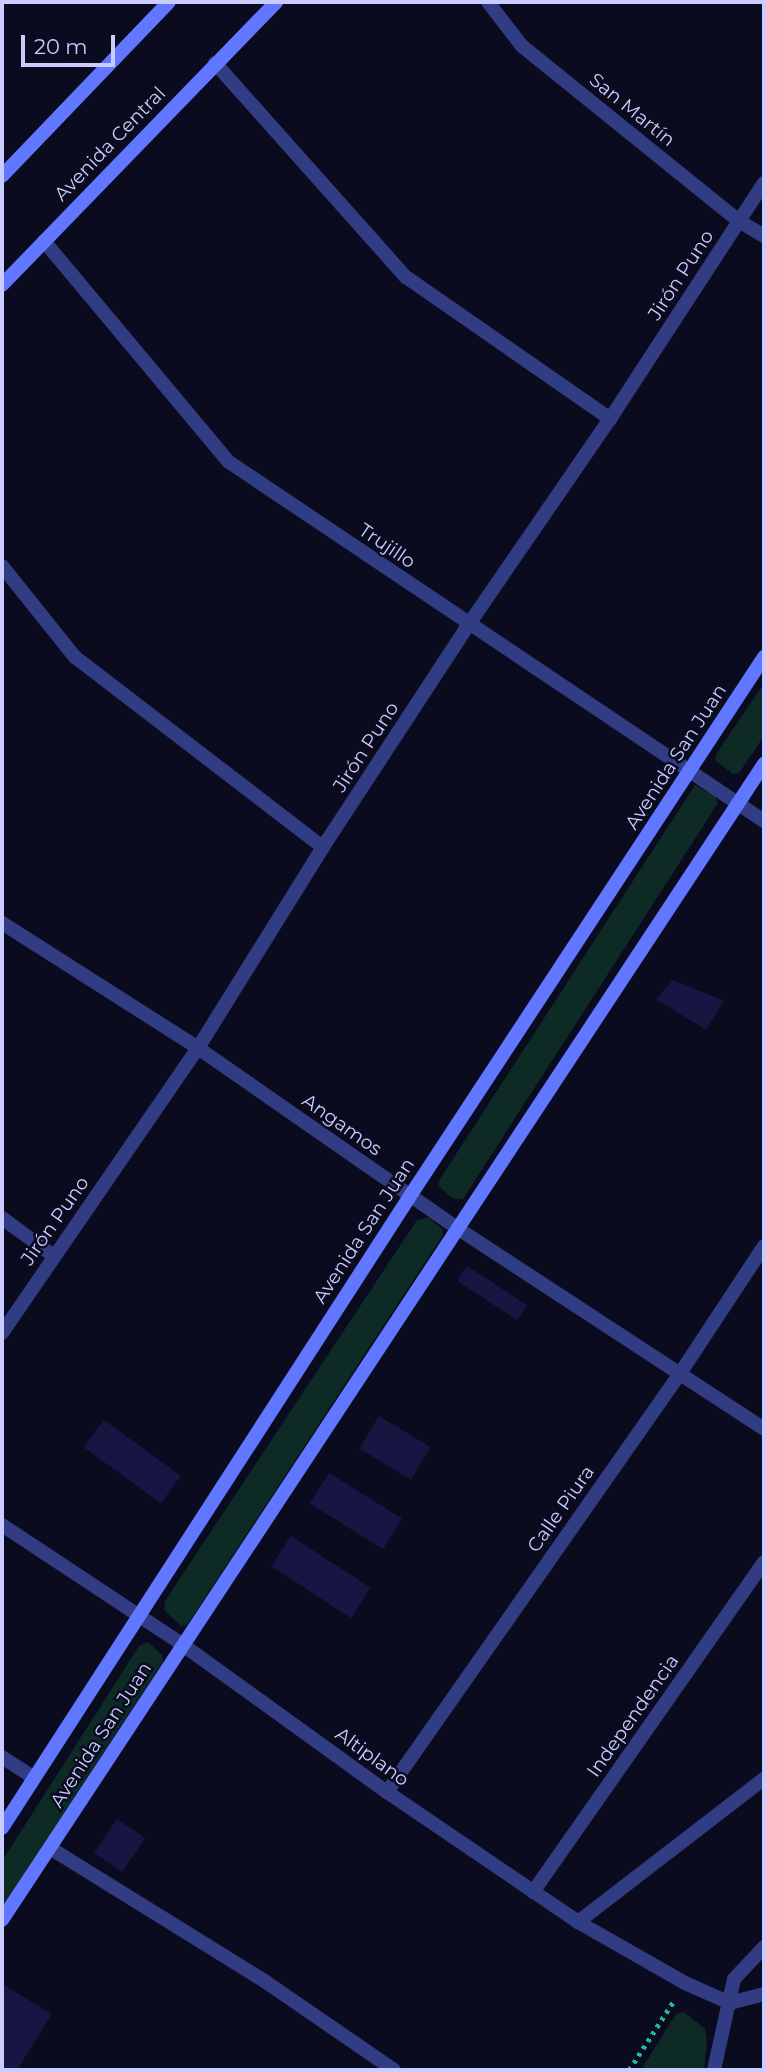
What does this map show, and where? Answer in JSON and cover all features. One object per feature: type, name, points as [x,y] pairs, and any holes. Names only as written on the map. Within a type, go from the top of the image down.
[{"type":"main road","points":[[2,176],[169,2]]},
{"type":"main road","name":"Avenida Central","points":[[2,285],[276,2]]},
{"type":"main road","name":"Avenida San Juan","points":[[2,1828],[410,1196],[764,657]]},
{"type":"main road","name":"Avenida San Juan","points":[[2,1920],[764,764]]},
{"type":"street","name":"San Martín","points":[[488,2],[523,46],[739,221],[764,236]]},
{"type":"street","points":[[215,63],[405,277],[611,419]]},
{"type":"street","name":"Jirón Puno","points":[[2,1333],[198,1048],[323,847],[469,624],[611,419],[764,183]]},
{"type":"street","name":"Trujillo","points":[[44,241],[229,462],[764,821]]},
{"type":"street","points":[[2,566],[75,657],[323,847]]},
{"type":"street","name":"Angamos","points":[[2,923],[198,1048],[457,1228],[764,1429]]},
{"type":"street","points":[[2,1218],[54,1256]]},
{"type":"street","name":"Calle Piura","points":[[387,1792],[679,1374],[764,1246]]},
{"type":"street","name":"Altiplano","points":[[2,1525],[183,1645],[387,1792],[578,1922],[685,1983],[730,2003]]},
{"type":"street","name":"Independencia","points":[[533,1892],[764,1562]]},
{"type":"street","points":[[2,1757],[34,1778]]},
{"type":"street","points":[[578,1922],[764,1779]]},
{"type":"street","points":[[50,1848],[263,1980],[394,2070]]},
{"type":"street","points":[[714,2070],[734,1979],[764,1947]]},
{"type":"street","points":[[730,2003],[764,1994]]},
{"type":"path","points":[[629,2070],[685,1983]]},
{"type":"green space","points":[[764,683],[764,736],[739,773],[733,774],[715,760],[717,753]]},
{"type":"green space","points":[[695,785],[715,796],[718,803],[463,1199],[454,1199],[438,1186],[440,1179]]},
{"type":"green space","points":[[428,1217],[442,1229],[443,1235],[187,1625],[181,1626],[164,1610],[165,1601],[417,1220]]},
{"type":"green space","points":[[148,1642],[162,1655],[163,1661],[2,1908],[2,1861],[139,1646]]},
{"type":"green space","points":[[684,2012],[705,2029],[707,2042],[704,2070],[641,2070],[676,2014]]},
{"type":"building","points":[[673,980],[724,1001],[706,1030],[656,999]]},
{"type":"building","points":[[467,1266],[527,1305],[518,1320],[457,1281]]},
{"type":"building","points":[[379,1416],[430,1447],[411,1479],[359,1449]]},
{"type":"building","points":[[104,1420],[181,1476],[161,1503],[84,1448]]},
{"type":"building","points":[[329,1473],[402,1519],[383,1549],[310,1504]]},
{"type":"building","points":[[291,1536],[371,1588],[351,1618],[271,1566]]},
{"type":"building","points":[[117,1819],[145,1838],[122,1872],[94,1853]]},
{"type":"building","points":[[4,1985],[52,2014],[17,2070],[2,2067]]}]
